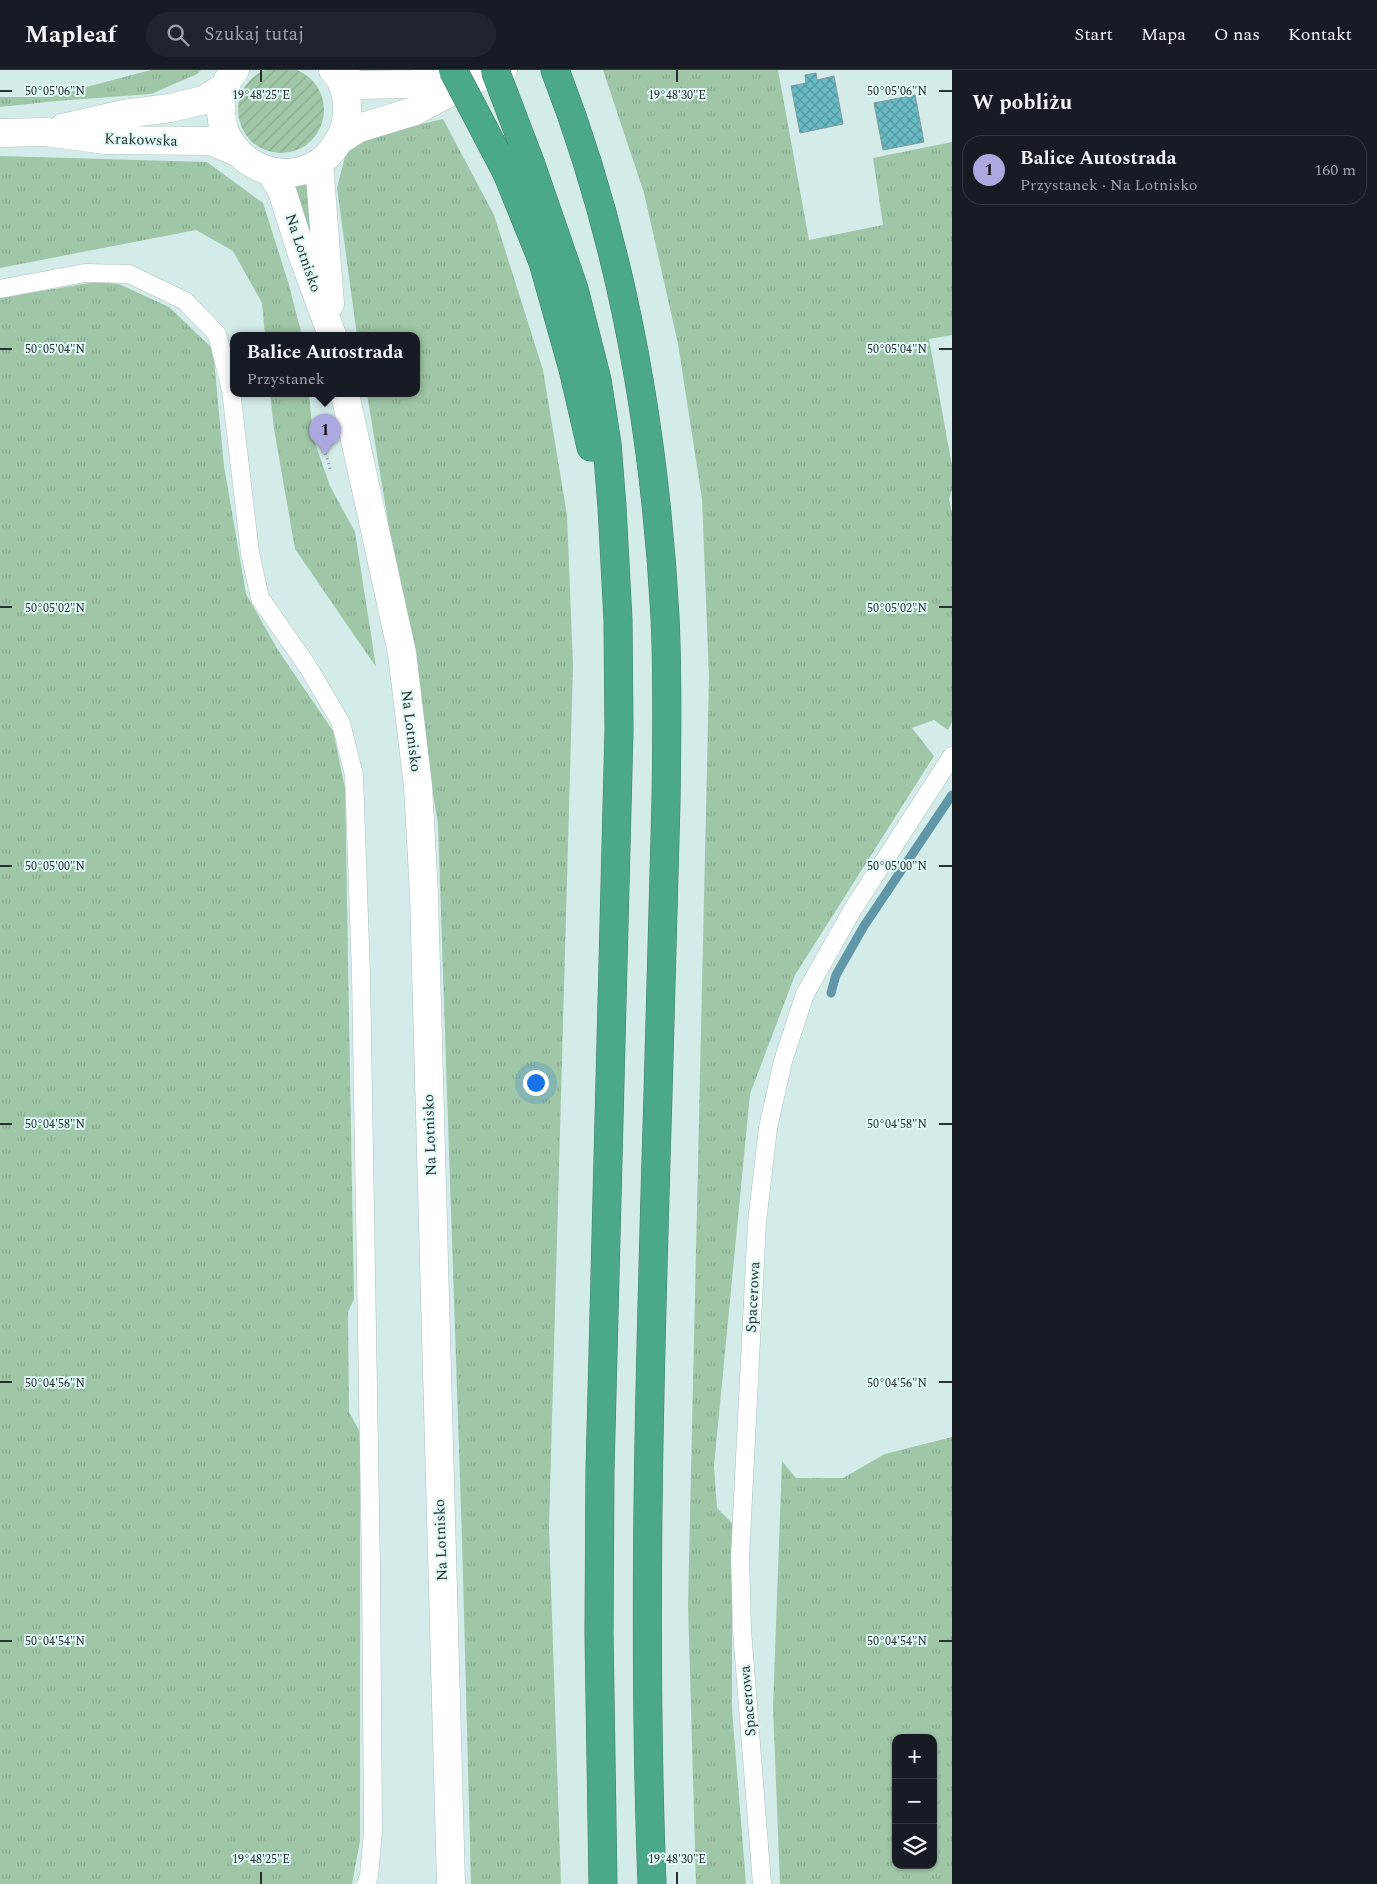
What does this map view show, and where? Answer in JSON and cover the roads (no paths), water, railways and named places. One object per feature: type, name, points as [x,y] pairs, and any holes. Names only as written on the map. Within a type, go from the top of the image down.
[{"type":"highway","points":[[555,70],[583,148],[619,281],[639,387],[657,510],[665,622],[667,730],[665,838],[648,1471],[652,1884]]},
{"type":"highway","points":[[473,74],[519,169],[561,325],[591,448],[614,571],[618,620],[619,730],[600,1471],[598,1633],[603,1884]]},
{"type":"highway","points":[[473,74],[519,169]]},
{"type":"main road","points":[[335,72],[357,85],[413,84],[504,70]]},
{"type":"main road","points":[[335,72],[344,89],[348,106],[346,124],[340,140]]},
{"type":"main road","points":[[229,78],[221,104],[221,120],[226,137],[235,150],[252,164],[272,172],[291,173],[310,168],[319,163],[340,140],[359,128],[414,111],[473,74]]},
{"type":"main road","name":"Krakowska","points":[[46,132],[124,114],[170,108],[204,100],[229,78]]},
{"type":"main road","name":"Krakowska","points":[[0,133],[46,132],[106,140],[211,141],[235,150]]},
{"type":"main road","name":"Na Lotnisko","points":[[319,163],[332,332]]},
{"type":"main road","name":"Na Lotnisko","points":[[272,172],[282,191],[302,254],[331,332]]},
{"type":"main road","name":"Na Lotnisko","points":[[346,397],[402,653],[418,786],[424,895],[452,1884]]},
{"type":"lane","points":[[0,289],[85,273],[129,274],[185,301],[217,334],[230,386]]},
{"type":"lane","points":[[232,397],[250,553],[260,598],[308,667],[341,723],[354,775],[361,984],[371,1607],[373,1831],[369,1876],[366,1884]]},
{"type":"lane","name":"Spacerowa","points":[[762,1884],[742,1630],[740,1557],[756,1222],[768,1128],[783,1061],[805,994],[853,908],[952,756]]},
{"type":"waterway","points":[[831,993],[836,975],[864,926],[952,795]]},
{"type":"place","name":"Balice Autostrada","points":[[325,455]]}]
